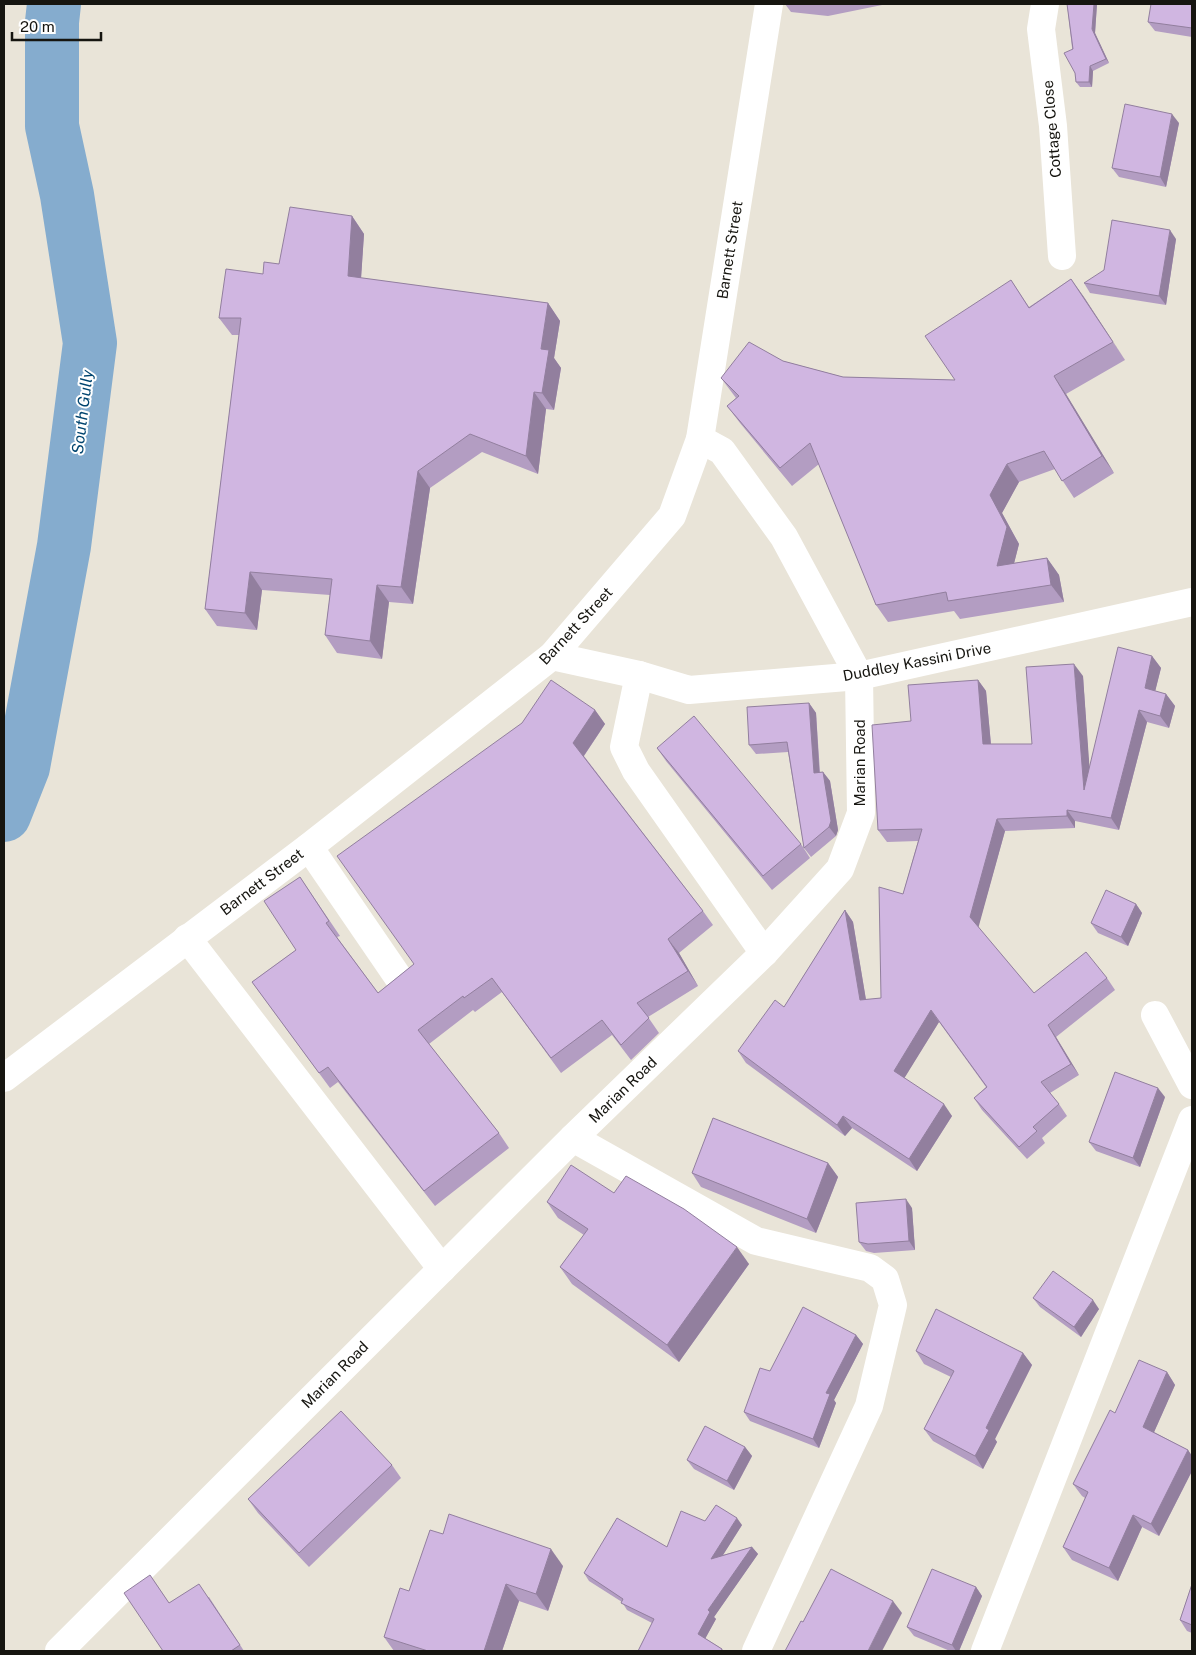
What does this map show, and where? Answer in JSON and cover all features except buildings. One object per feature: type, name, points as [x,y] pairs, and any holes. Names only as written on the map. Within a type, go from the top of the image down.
[{"type":"street","name":"Barnett Street","points":[[4,1078],[309,847],[552,656],[672,516],[700,439],[769,4]]},
{"type":"street","name":"Cottage Close","points":[[1045,4],[1041,29],[1053,126],[1062,256]]},
{"type":"street","name":"Marian Road","points":[[59,1651],[573,1138],[764,953],[840,869],[861,813],[859,676],[784,537],[722,451],[700,439]]},
{"type":"street","name":"Duddley Kassini Drive","points":[[552,656],[639,675],[689,690],[859,676],[1192,602]]},
{"type":"street","points":[[639,675],[624,747],[636,771],[764,953]]},
{"type":"street","points":[[309,847],[398,977]]},
{"type":"street","points":[[187,938],[442,1269]]},
{"type":"street","points":[[1155,1015],[1192,1085]]},
{"type":"street","points":[[985,1651],[1192,1120]]},
{"type":"street","points":[[573,1138],[756,1241],[870,1268],[885,1279],[893,1305],[869,1406],[756,1651]]},
{"type":"waterway","name":"South Gully","points":[[4,815],[23,767],[64,546],[90,343],[67,195],[52,126],[52,22],[54,4]]}]
